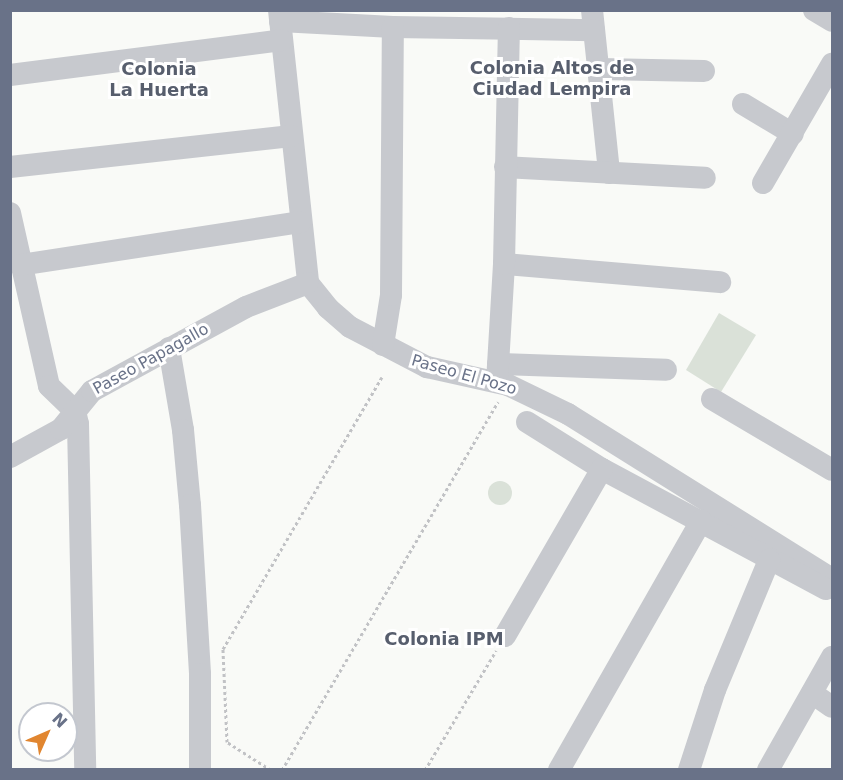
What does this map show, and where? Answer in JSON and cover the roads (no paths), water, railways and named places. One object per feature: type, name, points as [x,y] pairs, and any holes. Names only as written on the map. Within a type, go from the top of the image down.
[{"type":"street","points":[[814,10],[832,21]]},
{"type":"street","points":[[10,75],[280,24],[509,28],[593,20],[609,173]]},
{"type":"street","points":[[280,24],[308,283]]},
{"type":"street","points":[[383,345],[391,295],[393,27]]},
{"type":"street","points":[[509,28],[501,377],[666,370]]},
{"type":"street","points":[[763,183],[832,64]]},
{"type":"street","points":[[598,69],[704,72]]},
{"type":"street","points":[[743,104],[793,134]]},
{"type":"street","points":[[10,166],[291,135]]},
{"type":"street","points":[[506,167],[705,178]]},
{"type":"street","points":[[11,221],[49,386],[75,411],[80,457],[85,770]]},
{"type":"street","points":[[20,265],[300,222]]},
{"type":"street","points":[[504,264],[720,282]]},
{"type":"street","name":"Paseo El Pozo","points":[[308,283],[350,327],[427,367],[501,377],[626,448],[831,576]]},
{"type":"street","name":"Paseo Papagallo","points":[[10,457],[61,429],[92,391],[246,307],[308,283]]},
{"type":"street","points":[[169,348],[183,430],[190,505],[200,674],[200,770]]},
{"type":"street","points":[[712,399],[832,470]]},
{"type":"street","points":[[527,422],[602,469],[769,560],[831,576]]},
{"type":"street","points":[[504,636],[602,469]]},
{"type":"street","points":[[559,770],[701,521]]},
{"type":"street","points":[[689,770],[715,690],[769,560]]},
{"type":"street","points":[[768,770],[832,657]]},
{"type":"street","points":[[812,693],[832,707]]},
{"type":"district","name":"Colonia Altos de Ciudad Lempira","points":[[552,79]]},
{"type":"district","name":"Colonia La Huerta","points":[[159,80]]},
{"type":"district","name":"Colonia IPM","points":[[444,639]]}]
